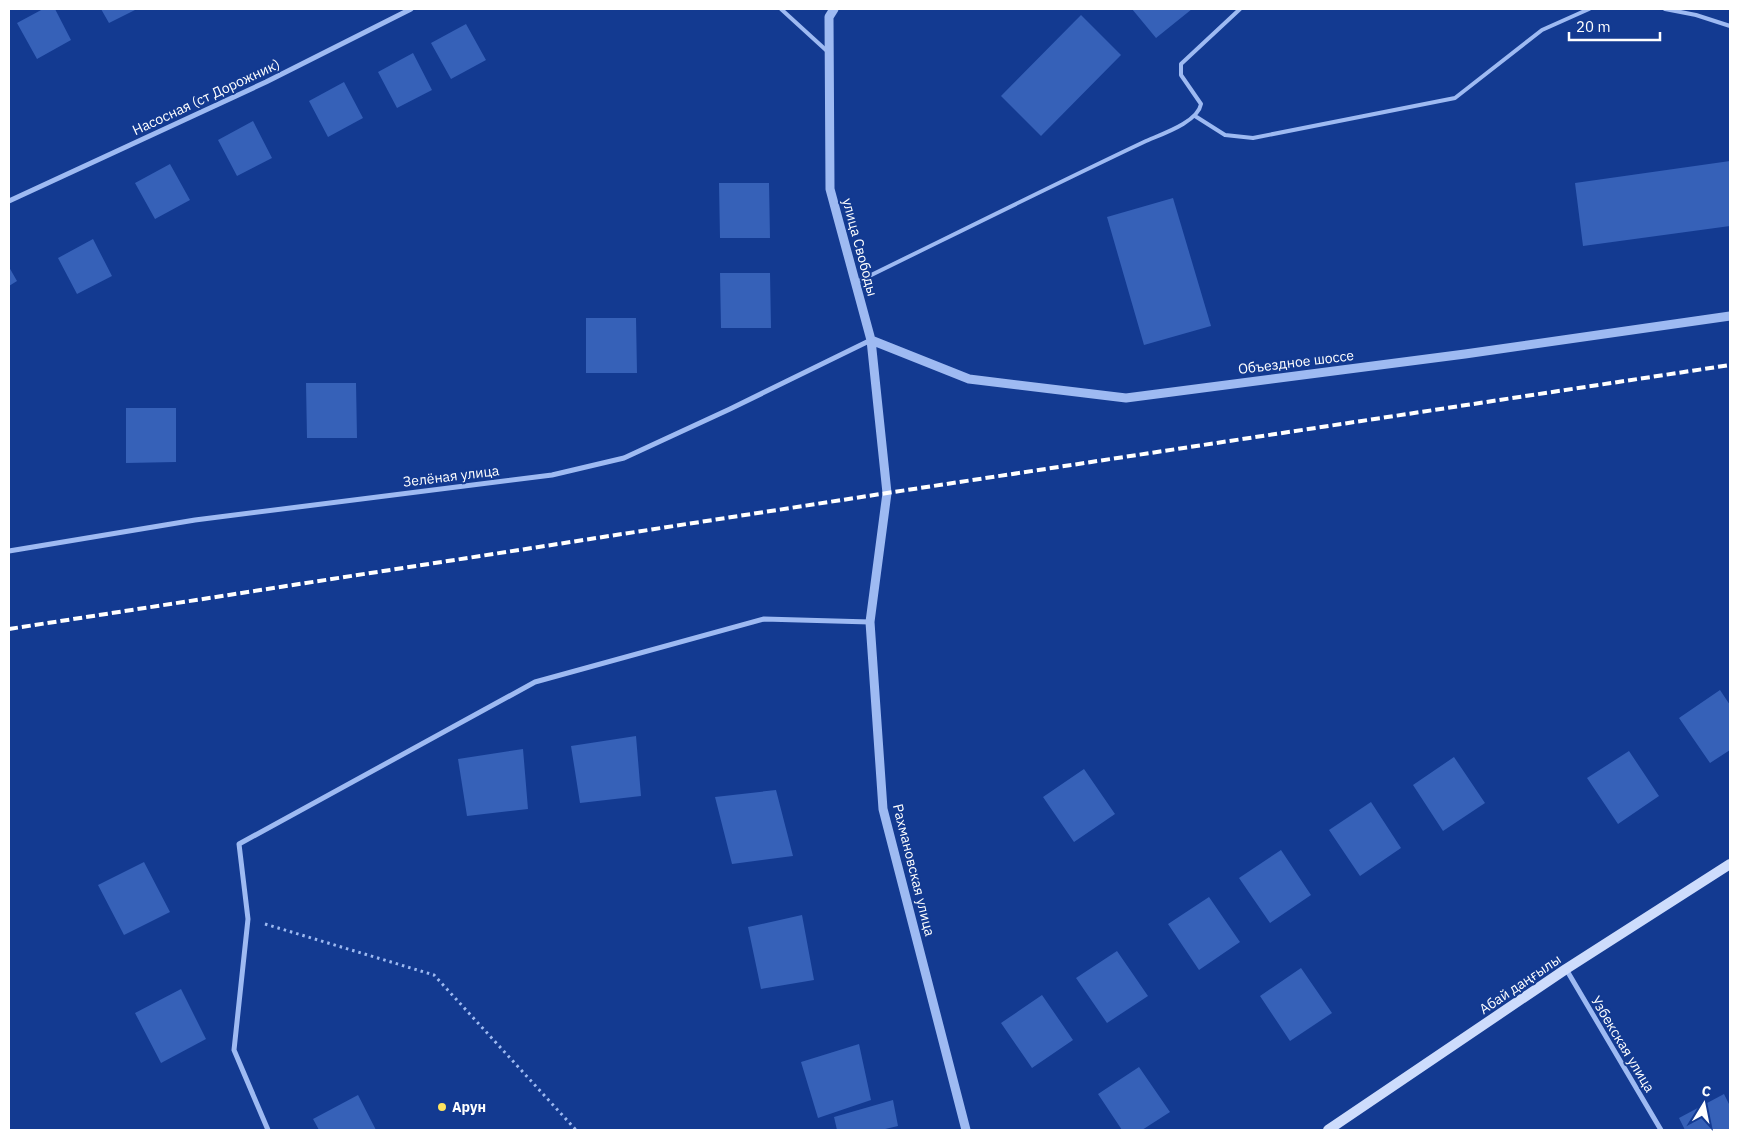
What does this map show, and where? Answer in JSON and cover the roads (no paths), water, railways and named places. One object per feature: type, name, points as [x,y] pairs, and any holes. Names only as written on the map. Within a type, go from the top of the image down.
[{"type":"main road","name":"Абай даңғылы","points":[[1328,1130],[1566,969],[1730,864]]},
{"type":"street","name":"Насосная (ст Дорожник)","points":[[9,201],[266,82],[411,9]]},
{"type":"street","name":"улица Свободы","points":[[834,9],[829,17],[830,189],[871,340],[887,493]]},
{"type":"street","name":"Объездное шоссе","points":[[871,340],[969,379],[1126,398],[1465,354],[1730,316]]},
{"type":"street","name":"Зелёная улица","points":[[9,552],[196,520],[552,474],[624,458],[871,340]]},
{"type":"street","name":"Рахмановская улица","points":[[887,493],[870,622],[883,809],[966,1130]]},
{"type":"street","points":[[268,1130],[234,1050],[248,919],[239,844],[535,682],[764,619],[870,622]]},
{"type":"street","name":"Узбекская улица","points":[[1566,969],[1661,1130]]},
{"type":"lane","points":[[781,9],[829,52]]},
{"type":"lane","points":[[855,283],[1195,116],[1200,111],[1201,104],[1181,75],[1181,64],[1240,9]]},
{"type":"lane","points":[[1195,116],[1225,135],[1253,138],[1455,98],[1542,30],[1589,9]]},
{"type":"lane","points":[[1665,9],[1696,15],[1730,26]]},
{"type":"railway","points":[[9,629],[1730,365]]},
{"type":"place","name":"Арун","points":[[442,1107]]}]
